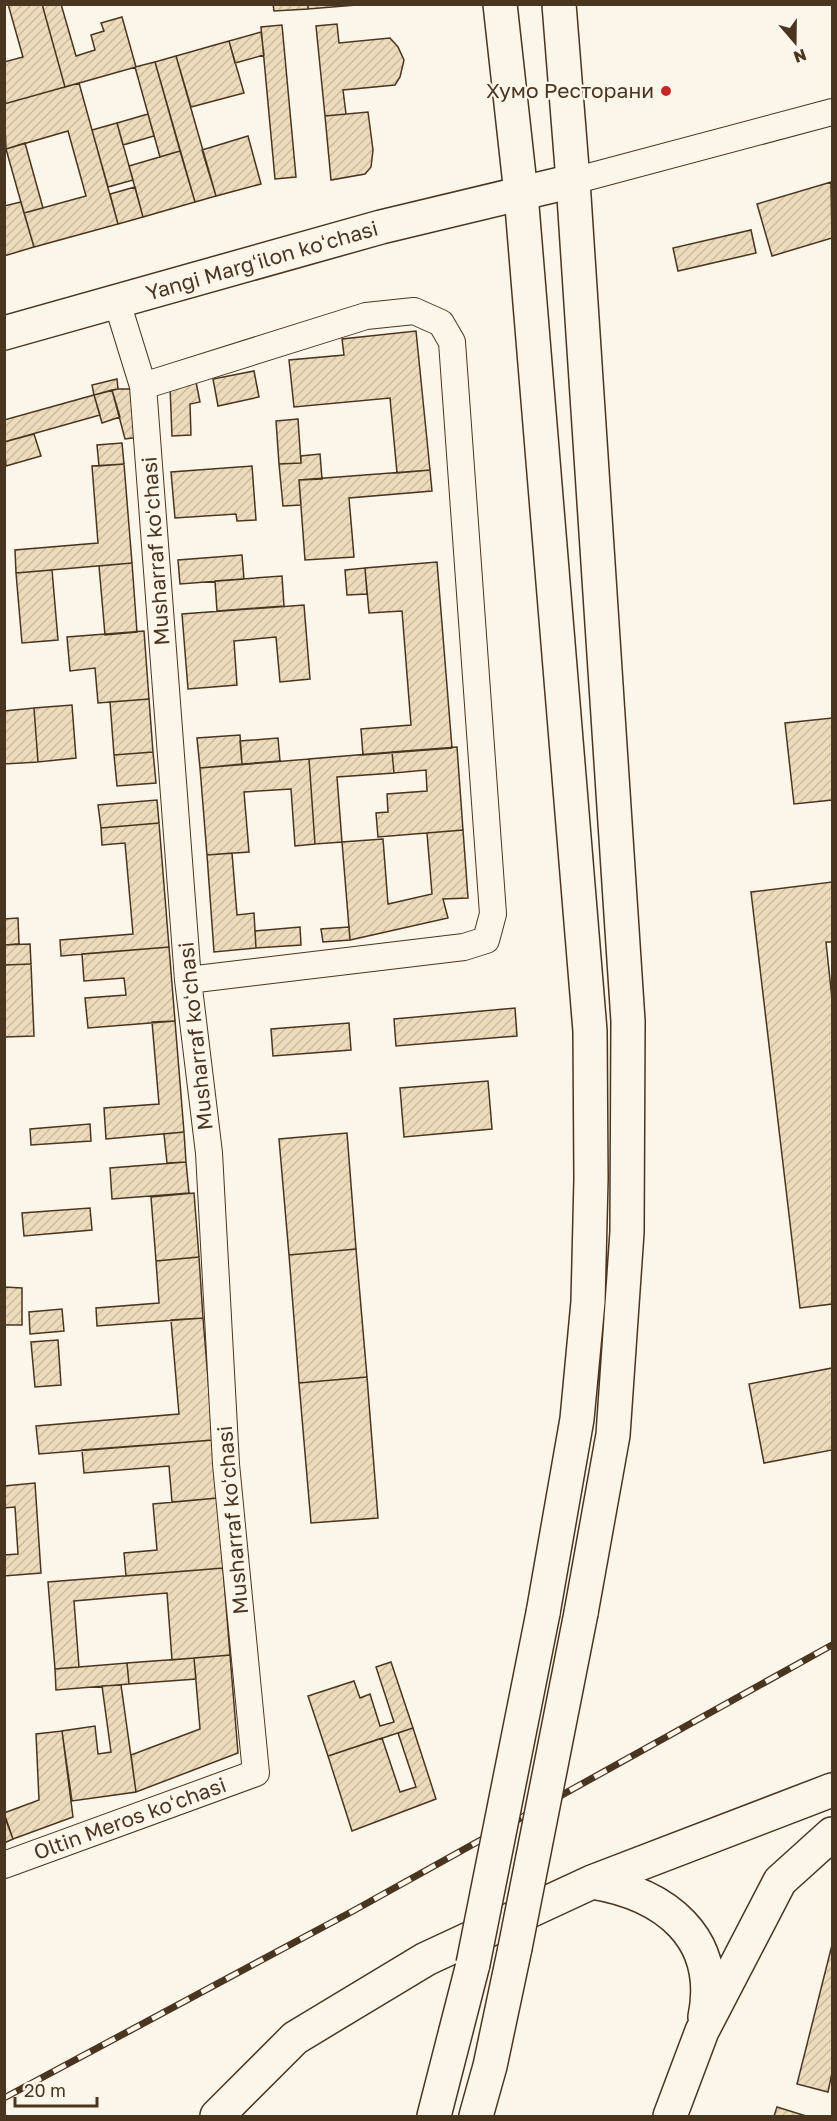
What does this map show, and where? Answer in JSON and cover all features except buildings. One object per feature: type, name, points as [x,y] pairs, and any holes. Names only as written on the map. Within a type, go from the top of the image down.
[{"type":"main road","points":[[434,2116],[473,1964],[543,1613],[577,1419],[588,1302],[591,1179],[590,1031],[522,194],[500,4]]},
{"type":"main road","points":[[476,2116],[490,2067],[515,1948],[581,1613],[613,1435],[627,1232],[628,1021],[573,181],[559,4]]},
{"type":"main road","name":"Yangi Margʻilon koʻchasi","points":[[4,333],[381,227],[573,181]]},
{"type":"main road","points":[[217,2116],[295,2038],[349,2003],[426,1959],[592,1882],[832,1790]]},
{"type":"main road","points":[[670,2116],[702,2031],[780,1881],[832,1834]]},
{"type":"main road","points":[[592,1882],[618,1886],[644,1896],[669,1910],[688,1929],[701,1953],[708,1979],[702,2031]]},
{"type":"street","points":[[573,181],[832,112]]},
{"type":"street","name":"Musharraf koʻchasi","points":[[117,302],[143,386],[188,980],[209,1154],[226,1464],[256,1773]]},
{"type":"street","points":[[143,386],[366,316],[414,311],[441,323],[452,342],[493,914],[486,940],[464,947],[188,980]]},
{"type":"street","name":"Oltin Meros koʻchasi","points":[[4,1865],[256,1773]]},
{"type":"railway","points":[[4,2098],[353,1911],[832,1645]]},
{"type":"place","name":"Хумо Ресторани","points":[[666,91]]}]
